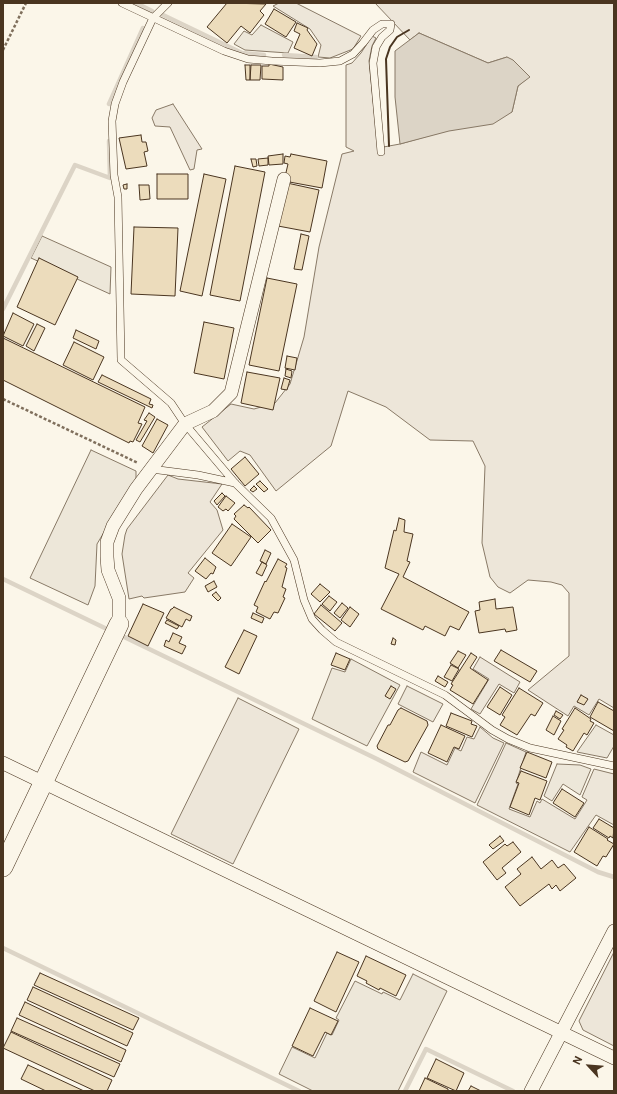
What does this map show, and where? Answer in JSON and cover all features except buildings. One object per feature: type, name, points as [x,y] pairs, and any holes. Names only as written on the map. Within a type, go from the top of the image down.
[{"type":"street","points":[[3,867],[119,624],[119,598],[108,570],[107,542],[113,526],[151,469],[185,424],[213,411],[231,393],[284,179]]},
{"type":"street","points":[[3,762],[614,1058]]},
{"type":"street","points":[[531,1091],[614,931]]},
{"type":"lane","points":[[122,3],[224,51],[248,59],[320,63],[340,61],[353,54],[363,44],[373,30],[382,24],[391,24],[390,30],[382,37],[376,47],[373,63],[381,152]]},
{"type":"lane","points":[[168,3],[153,18],[122,82],[115,104],[112,121],[114,175],[118,197],[121,360],[171,403],[185,424],[235,483],[271,518],[294,560],[304,600],[312,619],[336,642],[445,695],[492,730],[508,739],[530,748],[614,766]]},
{"type":"lane","points":[[151,469],[198,475],[235,483]]},
{"type":"path","points":[[3,50],[26,3]]},
{"type":"path","points":[[3,399],[151,469]]},
{"type":"shaded area","points":[[279,3],[296,3],[361,36],[353,49],[330,58],[318,57],[321,45],[310,29],[273,6]]},
{"type":"shaded area","points":[[375,3],[614,3],[614,708],[599,699],[589,715],[574,706],[568,716],[528,690],[569,656],[569,593],[562,585],[551,582],[528,580],[510,593],[498,587],[490,577],[482,543],[485,466],[473,441],[430,440],[386,407],[348,391],[331,446],[276,491],[250,455],[240,451],[228,461],[202,427],[231,404],[254,409],[275,403],[290,384],[304,337],[319,247],[342,154],[354,151],[346,147],[346,65],[352,63],[361,53],[372,36],[376,38],[372,46],[369,61],[378,148],[400,144],[512,112],[518,86],[529,77],[507,57],[488,63],[419,33],[410,40]]},
{"type":"shaded area","points":[[261,25],[293,42],[288,53],[245,50],[234,44],[244,31],[252,35]]},
{"type":"shaded area","points":[[419,33],[488,63],[507,57],[513,60],[530,77],[518,86],[512,112],[493,124],[449,131],[400,144],[395,97],[395,51]]},
{"type":"shaded area","points":[[173,104],[202,149],[197,150],[194,169],[190,170],[170,127],[155,126],[152,118],[156,110]]},
{"type":"shaded area","points":[[42,236],[111,267],[110,294],[31,258]]},
{"type":"shaded area","points":[[91,450],[136,471],[136,482],[97,544],[95,586],[88,605],[30,578]]},
{"type":"shaded area","points":[[168,475],[178,479],[222,484],[210,502],[217,510],[223,530],[188,573],[194,578],[185,592],[144,598],[142,596],[129,599],[122,554],[125,535],[127,529]]},
{"type":"shaded area","points":[[480,657],[520,682],[514,693],[499,684],[480,714],[471,709],[489,679],[473,669]]},
{"type":"shaded area","points":[[351,659],[400,685],[367,746],[312,719],[332,668],[345,672]]},
{"type":"shaded area","points":[[407,686],[443,704],[433,722],[398,704]]},
{"type":"shaded area","points":[[238,698],[299,729],[233,864],[171,834]]},
{"type":"shaded area","points":[[596,725],[614,735],[614,746],[607,758],[577,752]]},
{"type":"shaded area","points":[[480,727],[493,738],[504,743],[475,803],[413,772],[421,752],[447,765],[455,748],[461,751],[467,737],[474,739]]},
{"type":"shaded area","points":[[506,743],[526,752],[516,783],[518,784],[509,809],[530,817],[537,801],[540,803],[542,799],[575,819],[587,800],[582,797],[594,769],[614,774],[614,825],[596,815],[570,852],[477,805]]},
{"type":"shaded area","points":[[557,764],[580,765],[591,769],[580,795],[563,784],[552,801],[544,796]]},
{"type":"shaded area","points":[[614,952],[614,1046],[583,1030],[579,1021]]},
{"type":"shaded area","points":[[413,974],[447,991],[398,1091],[313,1091],[279,1074],[292,1047],[315,1058],[327,1033],[332,1035],[339,1020],[336,1018],[355,981],[382,994],[383,992],[400,1000]]},
{"type":"waterway","points":[[136,3],[152,11]]},
{"type":"waterway","points":[[163,15],[242,53],[264,55]]},
{"type":"waterway","points":[[109,104],[143,28]]},
{"type":"waterway","points":[[284,55],[316,57]]},
{"type":"waterway","points":[[3,309],[75,165],[110,178],[109,141]]},
{"type":"waterway","points":[[3,579],[111,631]]},
{"type":"waterway","points":[[118,634],[377,759],[598,872],[614,877]]},
{"type":"waterway","points":[[3,948],[299,1091]]},
{"type":"waterway","points":[[405,1091],[426,1049],[513,1091]]},
{"type":"wall","points":[[389,146],[386,59],[390,47],[397,37],[409,30]]}]
